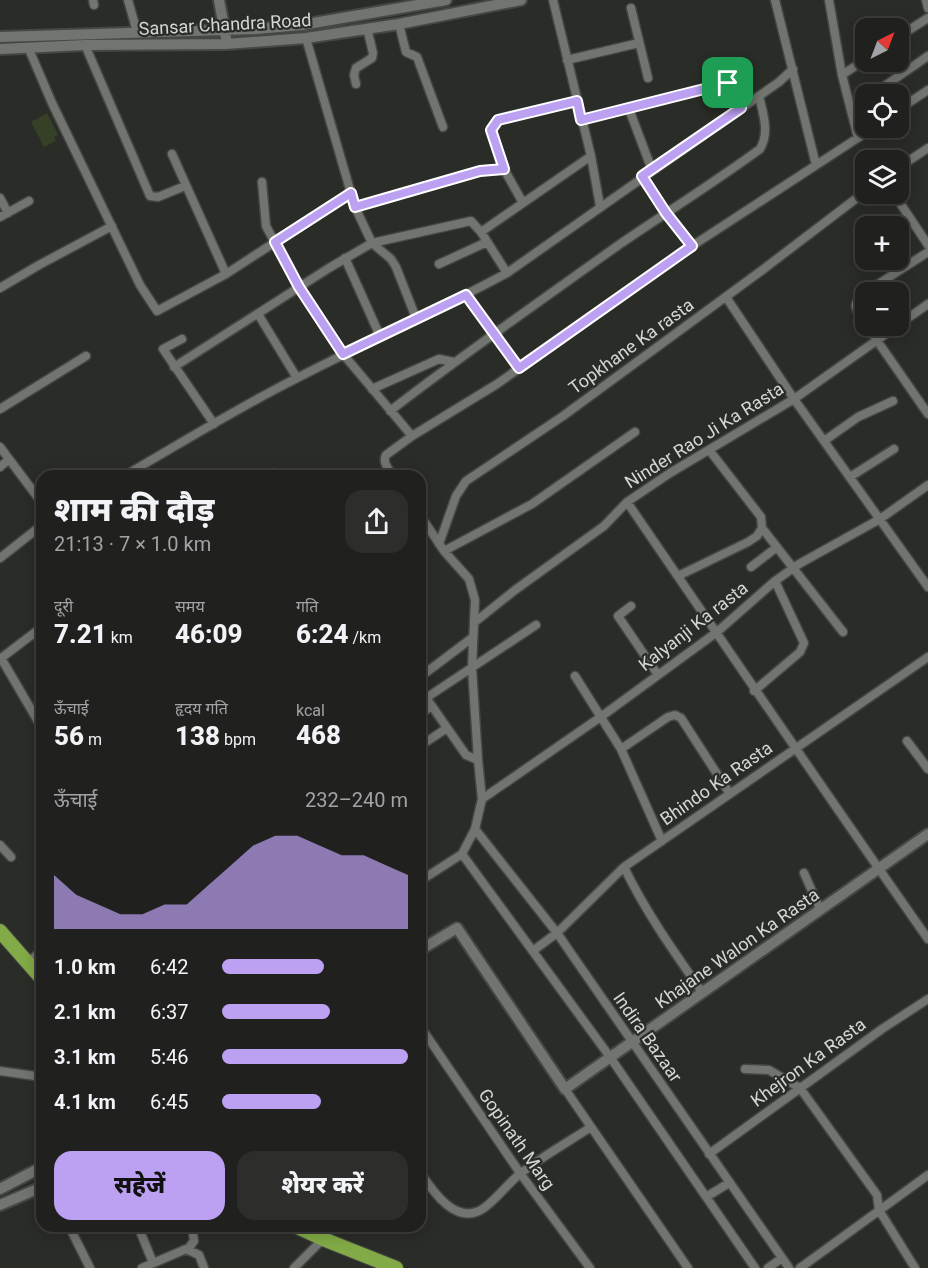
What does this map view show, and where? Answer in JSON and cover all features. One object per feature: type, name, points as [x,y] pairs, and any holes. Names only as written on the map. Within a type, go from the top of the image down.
[{"type":"highway","points":[[0,931],[36,972]]},
{"type":"highway","points":[[308,1232],[396,1268]]},
{"type":"street","points":[[128,0],[137,32]]},
{"type":"street","points":[[219,0],[226,44]]},
{"type":"street","name":"Sansar Chandra Road","points":[[0,36],[225,31],[302,25],[446,0]]},
{"type":"street","name":"Sansar Chandra Road","points":[[0,49],[85,45],[226,44],[306,38],[399,24],[522,0]]},
{"type":"street","points":[[553,0],[591,156],[600,206]]},
{"type":"street","points":[[775,0],[816,165]]},
{"type":"street","points":[[829,0],[842,75],[855,128]]},
{"type":"street","points":[[926,0],[928,8]]},
{"type":"street","points":[[631,8],[648,78]]},
{"type":"street","points":[[909,30],[928,18]]},
{"type":"street","points":[[399,24],[406,52],[417,57],[443,128]]},
{"type":"street","points":[[356,84],[354,75],[356,68],[372,58],[373,52],[367,28]]},
{"type":"street","points":[[306,38],[355,207],[372,243],[391,259],[396,267],[416,318]]},
{"type":"street","points":[[567,60],[639,43]]},
{"type":"street","points":[[85,45],[150,196],[158,197],[185,186]]},
{"type":"street","points":[[28,47],[52,103],[140,285],[157,311],[226,274],[351,193]]},
{"type":"street","points":[[887,84],[928,56]]},
{"type":"street","points":[[842,75],[855,66]]},
{"type":"street","points":[[134,470],[297,378],[507,273],[759,96],[793,69]]},
{"type":"street","points":[[581,120],[728,83],[733,85],[741,108]]},
{"type":"street","points":[[909,103],[928,90]]},
{"type":"street","points":[[390,411],[495,332],[760,149],[765,141],[766,132],[759,96]]},
{"type":"street","points":[[523,203],[504,169],[491,130],[498,120],[577,101]]},
{"type":"street","points":[[850,110],[855,107]]},
{"type":"street","points":[[629,109],[652,170]]},
{"type":"street","points":[[389,470],[384,463],[386,455],[412,436],[497,384],[692,246],[858,138]]},
{"type":"street","points":[[909,161],[928,148]]},
{"type":"street","points":[[172,154],[226,274]]},
{"type":"street","points":[[481,232],[591,156]]},
{"type":"street","points":[[355,207],[480,171],[504,169]]},
{"type":"street","points":[[642,176],[666,213],[692,246]]},
{"type":"street","points":[[262,182],[266,226],[299,287],[343,354],[412,436]]},
{"type":"street","points":[[0,198],[4,215],[29,201]]},
{"type":"street","name":"Topkhane Ka rasta","points":[[442,547],[456,496],[466,482],[563,416],[855,199]]},
{"type":"street","points":[[901,204],[928,245]]},
{"type":"street","points":[[174,367],[372,243],[465,220],[471,221],[481,232],[507,273]]},
{"type":"street","points":[[0,288],[112,226]]},
{"type":"street","points":[[439,264],[487,242]]},
{"type":"street","points":[[883,282],[928,252]]},
{"type":"street","points":[[345,258],[380,336]]},
{"type":"street","points":[[466,295],[519,368]]},
{"type":"street","points":[[726,297],[794,399],[928,587]]},
{"type":"street","name":"Ninder Rao Ji Ka Rasta","points":[[909,317],[928,304]]},
{"type":"street","points":[[258,314],[297,378]]},
{"type":"street","points":[[875,336],[928,414]]},
{"type":"street","name":"Ninder Rao Ji Ka Rasta","points":[[475,622],[604,526],[627,502],[670,473],[794,399],[882,336]]},
{"type":"street","points":[[182,339],[163,349],[214,424]]},
{"type":"street","points":[[0,409],[86,356]]},
{"type":"street","points":[[372,389],[439,359],[454,362]]},
{"type":"street","points":[[824,441],[858,417],[893,401]]},
{"type":"street","points":[[442,547],[532,504],[635,432]]},
{"type":"street","points":[[0,447],[36,495]]},
{"type":"street","points":[[850,477],[894,449]]},
{"type":"street","points":[[710,451],[761,517],[762,528],[843,632]]},
{"type":"street","points":[[0,467],[9,459]]},
{"type":"street","name":"Kalyanji Ka rasta","points":[[482,799],[602,716],[717,632],[775,580],[880,519],[928,485]]},
{"type":"street","points":[[627,502],[717,632],[754,691],[928,939]]},
{"type":"street","points":[[426,524],[469,579],[475,600],[472,668],[482,799],[475,829],[462,854],[426,877]]},
{"type":"street","points":[[678,576],[748,542],[757,536],[762,528]]},
{"type":"street","points":[[0,558],[36,530]]},
{"type":"street","points":[[751,567],[777,547]]},
{"type":"street","points":[[754,691],[800,652],[804,642],[775,580]]},
{"type":"street","points":[[631,606],[618,616],[658,675]]},
{"type":"street","points":[[426,706],[472,668],[536,626]]},
{"type":"street","points":[[36,632],[0,659],[36,717]]},
{"type":"street","points":[[426,672],[472,638]]},
{"type":"street","name":"Bhindo Ka Rasta","points":[[534,950],[557,933],[624,867],[928,657]]},
{"type":"street","points":[[575,676],[621,749],[662,841]]},
{"type":"street","points":[[426,698],[466,755],[478,760]]},
{"type":"street","points":[[621,749],[668,717],[675,715],[681,718],[730,794]]},
{"type":"street","points":[[426,742],[447,728]]},
{"type":"street","points":[[907,741],[928,769]]},
{"type":"street","name":"Indira Bazaar","points":[[475,829],[557,933],[789,1268]]},
{"type":"street","name":"Khajane Walon Ka Rasta","points":[[565,1089],[928,834]]},
{"type":"street","points":[[0,845],[11,857]]},
{"type":"street","points":[[462,854],[610,1057],[755,1268]]},
{"type":"street","points":[[624,867],[669,944],[702,992]]},
{"type":"street","points":[[804,873],[820,909]]},
{"type":"street","points":[[426,946],[457,928],[688,1268]]},
{"type":"street","points":[[28,963],[36,956]]},
{"type":"street","name":"Khejron Ka Rasta","points":[[709,1154],[928,999]]},
{"type":"street","name":"Gopinath Marg","points":[[426,1035],[520,1173],[590,1268]]},
{"type":"street","points":[[745,1069],[768,1070],[800,1088],[877,1195],[879,1210],[915,1268]]},
{"type":"street","points":[[0,1071],[36,1076]]},
{"type":"street","points":[[426,1181],[449,1208],[465,1213],[476,1212],[486,1207],[520,1173],[591,1127]]},
{"type":"street","points":[[0,1189],[36,1170]]},
{"type":"street","points":[[800,1268],[928,1175]]},
{"type":"street","points":[[706,1197],[729,1183]]},
{"type":"street","points":[[0,1205],[36,1190]]},
{"type":"street","points":[[72,1232],[90,1268]]},
{"type":"street","points":[[140,1232],[153,1263]]},
{"type":"street","points":[[142,1268],[188,1249],[194,1241],[193,1232]]},
{"type":"street","points":[[294,1268],[323,1239]]},
{"type":"street","points":[[188,1249],[199,1255],[204,1268]]},
{"type":"street","points":[[768,1268],[782,1258]]},
{"type":"green space","points":[[47,113],[58,135],[54,137],[56,141],[44,147],[31,122]]},
{"type":"route","points":[[728,83],[733,85],[741,108],[642,176],[666,213],[692,246],[519,368],[466,295],[343,354],[299,287],[275,242],[351,193],[355,207],[480,171],[494,168],[504,169],[491,130],[498,120],[577,101],[581,120],[728,83]]}]
